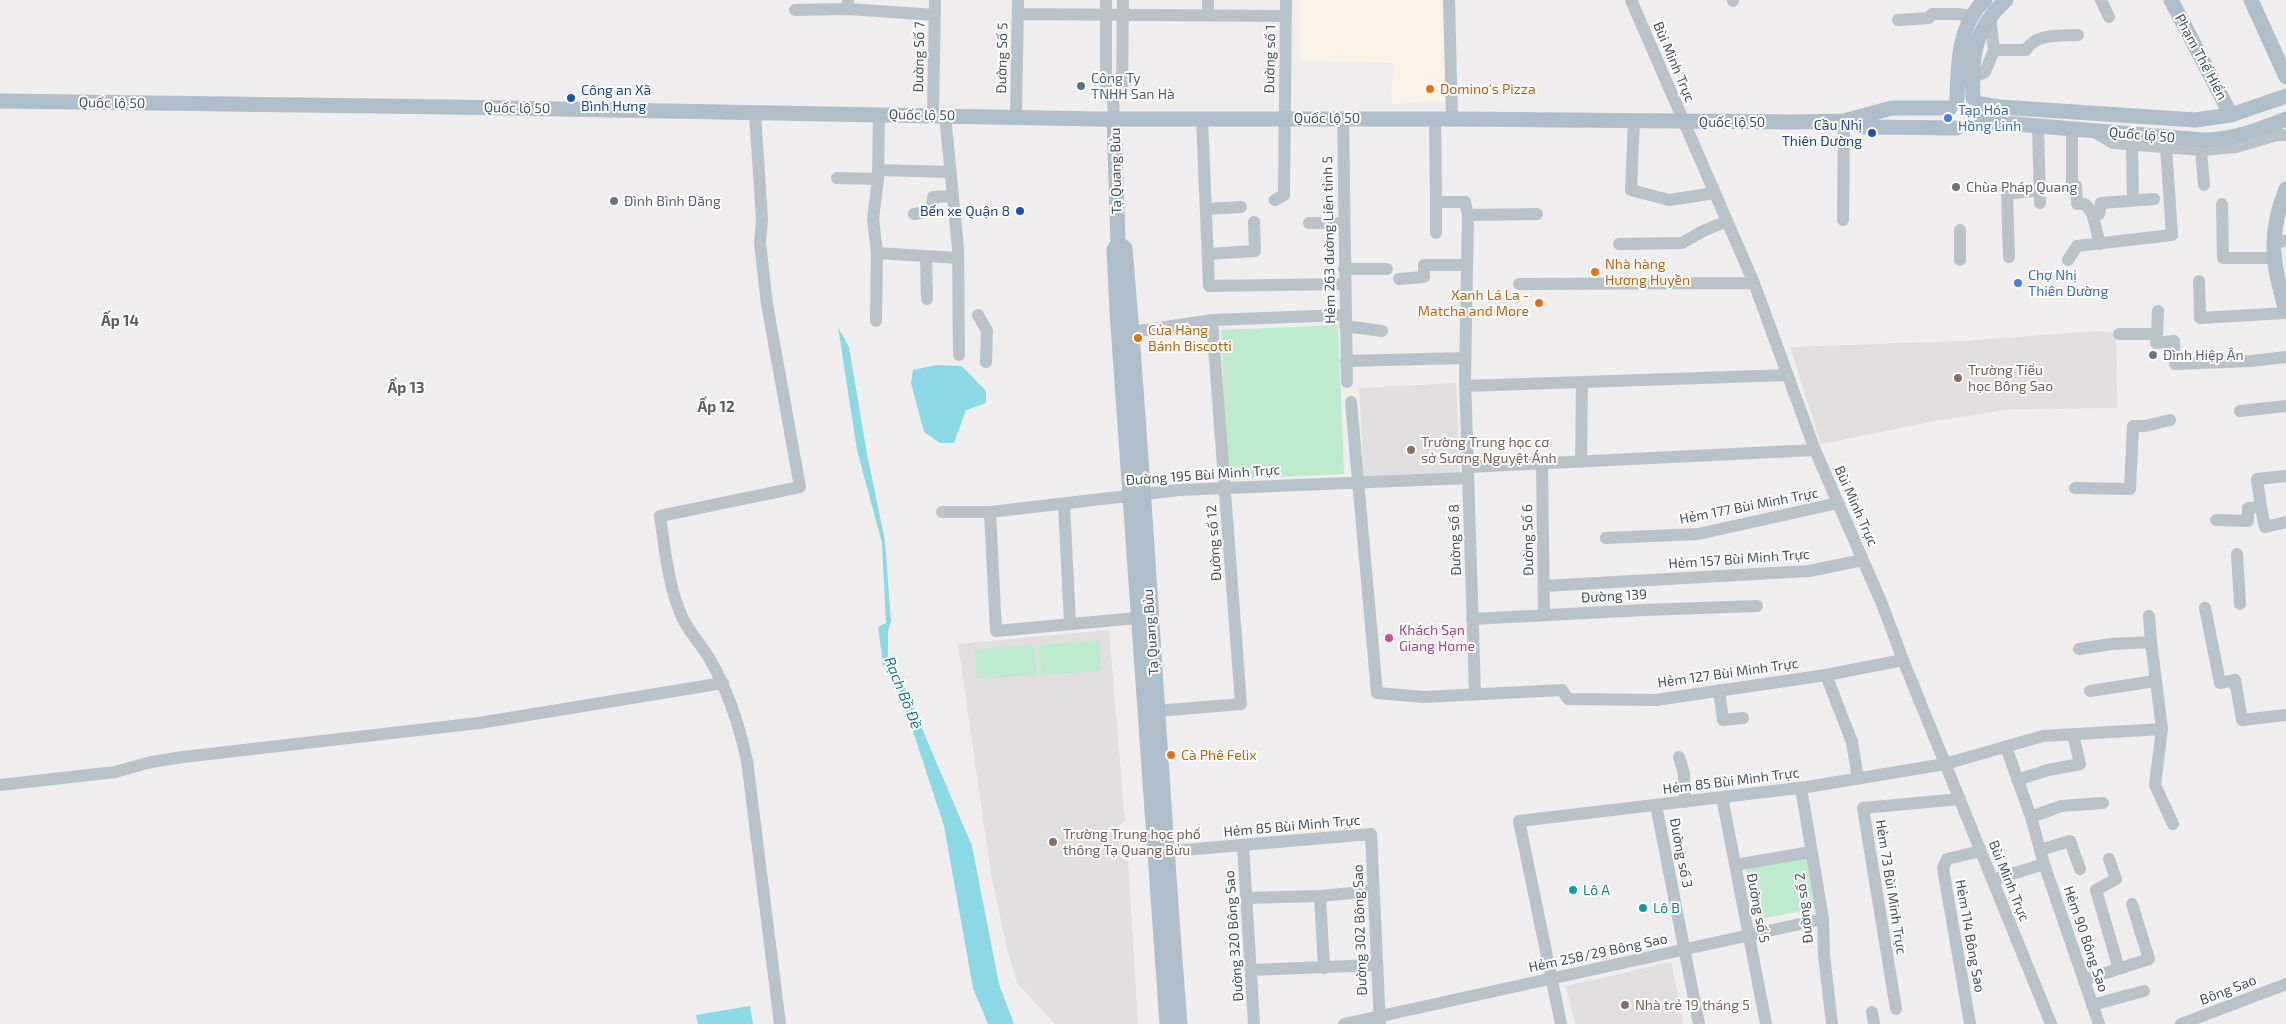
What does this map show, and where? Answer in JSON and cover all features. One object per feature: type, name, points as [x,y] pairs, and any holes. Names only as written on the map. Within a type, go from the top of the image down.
[{"type":"main road","points":[[1979,6],[2006,0]]},
{"type":"main road","name":"Phạm Thế Hiển","points":[[2172,0],[2231,115]]},
{"type":"main road","points":[[2251,0],[2286,77]]},
{"type":"main road","points":[[1979,6],[1981,32],[1975,49],[1972,78],[1979,109],[1971,130],[1957,128],[1950,119],[1959,52],[1979,6]]},
{"type":"main road","name":"Quốc lộ 50","points":[[0,101],[451,106],[755,114],[1114,118],[1634,120],[1684,122],[1844,121],[1892,108],[1953,104],[1967,96],[1979,109],[2038,126],[2219,140],[2286,119]]},
{"type":"main road","name":"Quốc lộ 50","points":[[1979,109],[2000,107],[2196,120],[2231,115],[2286,96]]},
{"type":"main road","name":"Tạ Quang Bửu","points":[[1114,118],[1118,243],[1114,250],[1117,311],[1137,494],[1156,711],[1167,1024]]},
{"type":"main road","name":"Quốc lộ 50","points":[[1844,121],[1865,127],[1957,128]]},
{"type":"main road","points":[[2285,304],[2278,264],[2280,242],[2275,224],[2286,189]]},
{"type":"main road","name":"Tạ Quang Bửu","points":[[1118,243],[1125,248],[1132,332],[1137,494],[1137,618],[1180,1024]]},
{"type":"street","name":"Đường Số 7","points":[[935,0],[939,115],[950,172],[958,258],[959,355]]},
{"type":"street","name":"Đường Số 5","points":[[1016,117],[1018,0]]},
{"type":"street","name":"Tạ Quang Bửu","points":[[1106,0],[1106,88],[1114,99],[1114,118]]},
{"type":"street","name":"Tạ Quang Bửu","points":[[1114,99],[1122,92],[1123,0]]},
{"type":"street","points":[[1208,0],[1208,15]]},
{"type":"street","name":"Đường số 1","points":[[1275,200],[1284,195],[1286,0]]},
{"type":"street","points":[[1449,0],[1452,119]]},
{"type":"street","name":"Bùi Minh Trực","points":[[1631,0],[1754,283],[1815,450],[1863,560],[2051,1024]]},
{"type":"street","points":[[2101,0],[2109,17]]},
{"type":"street","points":[[794,10],[848,5],[935,15]]},
{"type":"street","points":[[1898,20],[1929,18],[1932,14],[1958,14],[1979,6],[1994,50],[1985,72],[1972,78]]},
{"type":"street","points":[[1018,14],[1286,16]]},
{"type":"street","points":[[1994,50],[2026,50],[2031,42],[2040,38],[2078,35]]},
{"type":"street","points":[[755,114],[762,219],[760,243],[767,304],[800,487],[660,516],[670,583],[682,618],[709,656],[723,683],[735,714],[746,761],[780,1024]]},
{"type":"street","points":[[876,321],[878,253],[873,218],[878,175],[879,114]]},
{"type":"street","points":[[1202,118],[1209,286],[1344,284]]},
{"type":"street","name":"Hẻm 263 đường Liên tỉnh 5","points":[[1343,118],[1344,284],[1347,382]]},
{"type":"street","points":[[1435,119],[1436,233]]},
{"type":"street","points":[[1634,120],[1631,190],[1669,200],[1716,193]]},
{"type":"street","points":[[1843,220],[1844,121]]},
{"type":"street","points":[[2009,258],[2007,194],[2040,196],[2038,126]]},
{"type":"street","points":[[2072,128],[2072,184],[2076,186],[2077,204],[2085,204],[2092,214],[2100,244]]},
{"type":"street","points":[[2091,130],[2099,133],[2109,141],[2132,145],[2201,150],[2236,148],[2277,135],[2286,135]]},
{"type":"street","points":[[2132,145],[2133,200]]},
{"type":"street","points":[[2068,260],[2077,246],[2172,235],[2166,147]]},
{"type":"street","points":[[2201,150],[2204,185]]},
{"type":"street","points":[[837,178],[950,172]]},
{"type":"street","points":[[914,214],[932,208],[933,197],[953,196]]},
{"type":"street","points":[[2092,214],[2100,214],[2101,203],[2154,199]]},
{"type":"street","points":[[1436,202],[1465,202],[1468,215],[1537,214]]},
{"type":"street","points":[[2222,204],[2223,258],[2278,264]]},
{"type":"street","points":[[1206,209],[1240,207]]},
{"type":"street","name":"Đường số 8","points":[[1468,215],[1465,386],[1475,694]]},
{"type":"street","points":[[1619,244],[1682,243],[1727,221]]},
{"type":"street","points":[[1208,254],[1255,251],[1254,222]]},
{"type":"street","points":[[1309,222],[1344,223]]},
{"type":"street","points":[[1960,230],[1960,260]]},
{"type":"street","points":[[878,253],[958,258]]},
{"type":"street","points":[[926,256],[927,298]]},
{"type":"street","points":[[1399,279],[1424,277],[1424,265],[1467,265]]},
{"type":"street","points":[[1344,269],[1387,270]]},
{"type":"street","points":[[2199,281],[2200,318],[2285,304]]},
{"type":"street","points":[[1519,284],[1754,283]]},
{"type":"street","points":[[2158,312],[2156,342],[2174,341],[2175,364],[2251,361],[2286,357]]},
{"type":"street","points":[[978,315],[987,331],[986,362]]},
{"type":"street","points":[[1132,332],[1212,320],[1345,321],[1382,331]]},
{"type":"street","name":"Đường số 12","points":[[1156,711],[1241,704],[1212,320]]},
{"type":"street","points":[[2118,334],[2157,334]]},
{"type":"street","points":[[1346,361],[1465,358]]},
{"type":"street","points":[[1465,386],[1788,375]]},
{"type":"street","points":[[1580,462],[1582,382]]},
{"type":"street","points":[[1351,402],[1377,693],[1424,697],[1475,694]]},
{"type":"street","points":[[2240,411],[2286,406]]},
{"type":"street","points":[[2075,488],[2130,489],[2133,426],[2144,426],[2170,420]]},
{"type":"street","name":"Đường 195 Bùi Minh Trực","points":[[942,512],[990,512],[1137,494],[1357,482],[1542,464],[1815,450]]},
{"type":"street","name":"Đường Số 6","points":[[1542,464],[1544,615]]},
{"type":"street","points":[[2286,476],[2257,479],[2264,527],[2286,522]]},
{"type":"street","name":"Hẻm 177 Bùi Minh Trực","points":[[1606,538],[1698,534],[1838,503]]},
{"type":"street","points":[[1064,504],[1070,623]]},
{"type":"street","points":[[2216,520],[2248,521],[2248,508],[2261,507]]},
{"type":"street","points":[[990,512],[996,631],[1137,618]]},
{"type":"street","points":[[2237,554],[2240,604]]},
{"type":"street","name":"Hẻm 157 Bùi Minh Trực","points":[[1544,586],[1809,571],[1863,560]]},
{"type":"street","name":"Đường 139","points":[[1472,619],[1757,606]]},
{"type":"street","points":[[2205,608],[2220,683],[2235,680],[2242,720],[2286,715]]},
{"type":"street","points":[[2149,616],[2155,682],[2162,729],[2155,785],[2173,824]]},
{"type":"street","points":[[2079,649],[2111,644],[2151,642]]},
{"type":"street","name":"Hẻm 127 Bùi Minh Trực","points":[[1475,694],[1562,690],[1568,699],[1656,700],[1826,675],[1903,660]]},
{"type":"street","points":[[1826,675],[1852,742],[1858,779]]},
{"type":"street","points":[[2090,691],[2155,682]]},
{"type":"street","points":[[0,785],[115,772],[183,757],[486,722],[723,683]]},
{"type":"street","points":[[1719,690],[1723,720],[1743,718]]},
{"type":"street","name":"Hẻm 85 Bùi Minh Trực","points":[[1551,979],[1519,821],[1801,788],[1858,779],[1945,764],[2043,736],[2162,729]]},
{"type":"street","points":[[2017,780],[2048,770],[2080,764],[2073,734]]},
{"type":"street","name":"Hẻm 90 Bông Sao","points":[[2006,747],[2099,1024]]},
{"type":"street","points":[[1680,757],[1684,774],[1685,802]]},
{"type":"street","name":"Đường số 2","points":[[1801,788],[1823,918],[1824,955],[1832,1024]]},
{"type":"street","name":"Đường số 5","points":[[1722,797],[1766,1024]]},
{"type":"street","name":"Hẻm 73 Bùi Minh Trực","points":[[1896,1009],[1863,808],[1960,799]]},
{"type":"street","points":[[2031,817],[2061,806],[2103,803]]},
{"type":"street","name":"Đường số 3","points":[[1656,805],[1699,1024]]},
{"type":"street","name":"Hẻm 85 Bùi Minh Trực","points":[[1161,852],[1371,834]]},
{"type":"street","name":"Đường 302 Bông Sao","points":[[1371,834],[1379,1021]]},
{"type":"street","points":[[2040,850],[2070,841],[2080,869]]},
{"type":"street","name":"Đường 320 Bông Sao","points":[[1243,846],[1254,1024]]},
{"type":"street","name":"Hẻm 114 Bông Sao","points":[[1970,1024],[1943,868],[1947,859],[1981,851]]},
{"type":"street","points":[[1735,865],[1812,852]]},
{"type":"street","points":[[2109,859],[2116,879],[2096,890],[2119,969]]},
{"type":"street","points":[[1993,880],[2044,864]]},
{"type":"street","points":[[1246,898],[1320,896],[1373,891]]},
{"type":"street","points":[[1320,896],[1324,968]]},
{"type":"street","points":[[2084,980],[2149,959],[2132,904]]},
{"type":"street","name":"Hẻm 258/29 Bông Sao","points":[[1344,1024],[1379,1021],[1551,979],[1823,918]]},
{"type":"street","points":[[1250,970],[1376,965]]},
{"type":"street","points":[[1551,979],[1562,1024]]},
{"type":"street","name":"Bông Sao","points":[[2181,1024],[2286,984]]},
{"type":"street","points":[[2092,1005],[2144,991]]},
{"type":"shaded area","points":[[1300,0],[1448,0],[1453,100],[1391,104],[1393,63],[1300,61]]},
{"type":"shaded area","name":"Trường Tiểu học Bông Sao","points":[[2098,331],[2116,333],[2117,408],[2012,409],[1934,421],[1821,444],[1790,347],[1963,341]]},
{"type":"shaded area","name":"Trường Trung học cơ sở Sương Nguyệt Ánh","points":[[1456,383],[1460,474],[1364,479],[1359,388]]},
{"type":"shaded area","name":"Trường Trung học phổ thông Tạ Quang Bửu","points":[[1109,630],[1125,821],[1118,826],[1120,857],[1128,861],[1138,1024],[1055,1024],[1017,983],[1006,945],[991,874],[958,644]]},
{"type":"shaded area","name":"Nhà trẻ 19 tháng 5","points":[[1671,962],[1684,1024],[1575,1024],[1566,986]]},
{"type":"green space","points":[[1338,325],[1344,474],[1227,479],[1221,330]]},
{"type":"green space","points":[[1099,641],[1101,671],[1041,675],[1039,645]]},
{"type":"green space","points":[[1034,645],[1037,675],[977,679],[975,649]]},
{"type":"green space","points":[[1807,856],[1817,908],[1756,920],[1746,868]]},
{"type":"water","name":"Rạch Bồ Đề","points":[[838,327],[849,347],[867,454],[885,541],[891,622],[888,631],[888,659],[900,677],[972,846],[999,984],[1014,1024],[988,1024],[973,988],[944,826],[895,676],[883,665],[878,627],[886,623],[882,543],[857,450]]},
{"type":"water","points":[[936,365],[962,366],[986,391],[986,403],[966,410],[954,443],[940,443],[924,432],[911,383],[913,370]]},
{"type":"water","points":[[750,1006],[753,1024],[698,1024],[696,1015]]},
{"type":"place","name":"Công Ty TNHH San Hà","points":[[1081,86]]},
{"type":"place","name":"Domino's Pizza","points":[[1430,89]]},
{"type":"place","name":"Công an Xã Bình Hưng","points":[[571,98]]},
{"type":"place","name":"Tạp Hóa Hồng Linh","points":[[1948,118]]},
{"type":"place","name":"Cầu Nhị Thiên Đường","points":[[1872,133]]},
{"type":"place","name":"Chùa Pháp Quang","points":[[1956,187]]},
{"type":"place","name":"Đình Bình Đăng","points":[[614,201]]},
{"type":"place","name":"Bến xe Quận 8","points":[[1020,211]]},
{"type":"place","name":"Nhà hàng Hương Huyền","points":[[1595,272]]},
{"type":"place","name":"Chợ Nhị Thiên Đường","points":[[2018,283]]},
{"type":"place","name":"Xanh Lá La - Matcha and More","points":[[1539,303]]},
{"type":"place","name":"Cửa Hàng Bánh Biscotti","points":[[1138,338]]},
{"type":"place","name":"Đình Hiệp Ân","points":[[2153,355]]},
{"type":"place","name":"Trường Tiểu học Bông Sao","points":[[1958,378]]},
{"type":"place","name":"Trường Trung học cơ sở Sương Nguyệt Ánh","points":[[1411,450]]},
{"type":"place","name":"Khách Sạn Giang Home","points":[[1389,638]]},
{"type":"place","name":"Cà Phê Felix","points":[[1171,755]]},
{"type":"place","name":"Trường Trung học phổ thông Tạ Quang Bửu","points":[[1053,842]]},
{"type":"place","name":"Lô A","points":[[1573,890]]},
{"type":"place","name":"Lô B","points":[[1643,908]]},
{"type":"place","name":"Nhà trẻ 19 tháng 5","points":[[1625,1005]]},
{"type":"district","name":"Ấp 14","points":[[120,321]]},
{"type":"district","name":"Ấp 13","points":[[406,388]]},
{"type":"district","name":"Ấp 12","points":[[716,407]]}]
